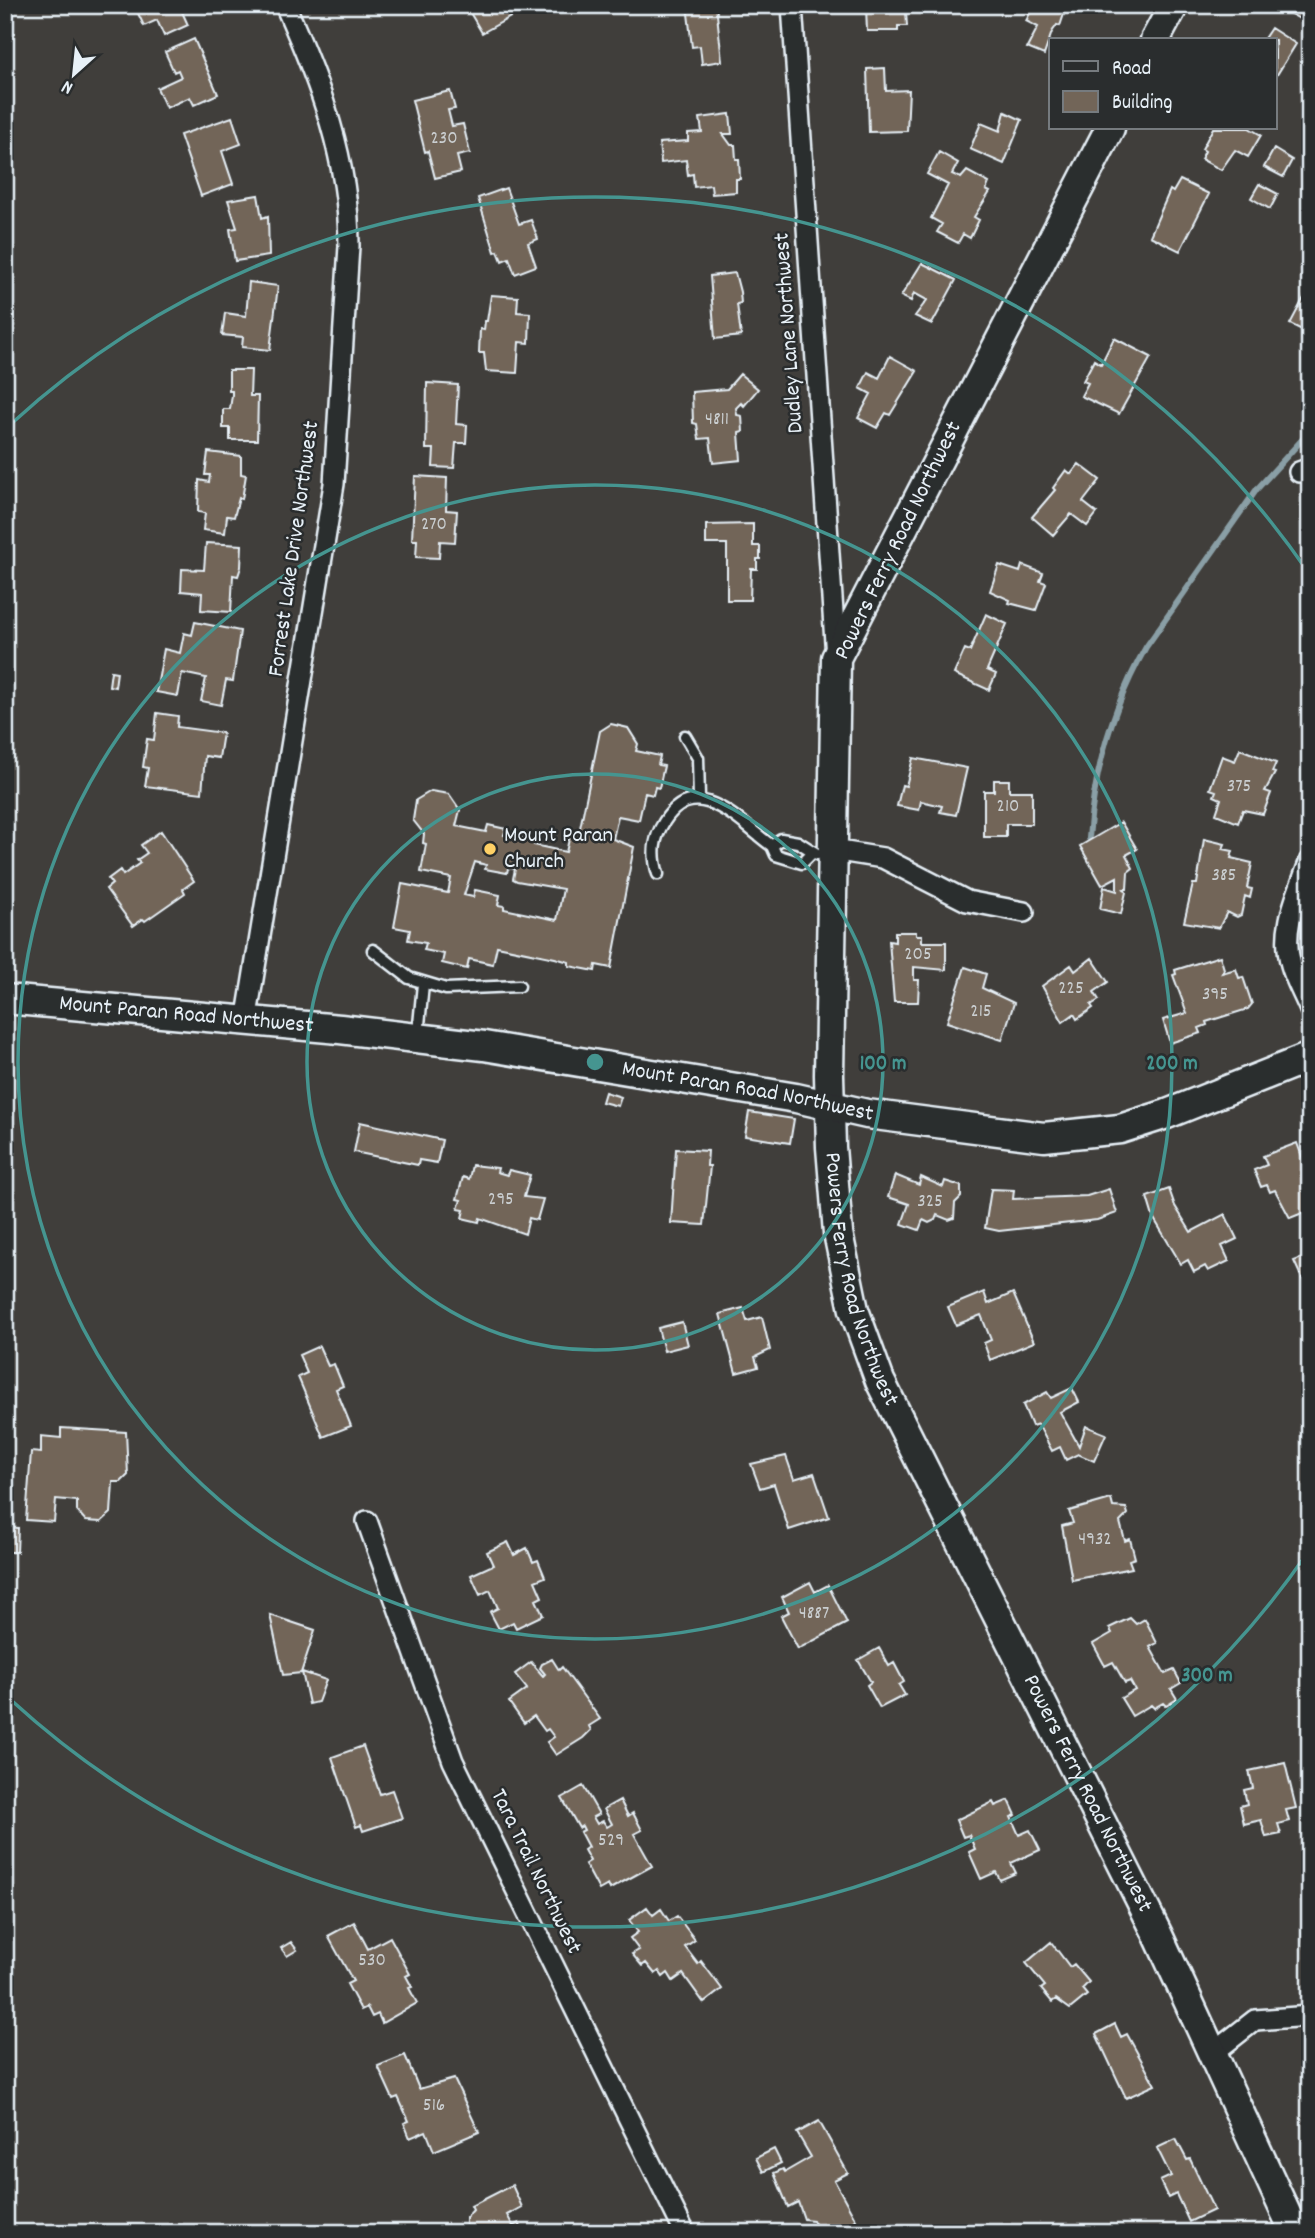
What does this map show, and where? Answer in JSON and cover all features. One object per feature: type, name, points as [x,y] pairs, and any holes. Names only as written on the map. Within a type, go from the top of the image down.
[{"type":"street","name":"Forrest Lake Drive Northwest","points":[[246,1022],[334,484],[349,246],[349,211],[338,143],[306,51],[285,5]]},
{"type":"street","name":"Dudley Lane Northwest","points":[[792,5],[836,658]]},
{"type":"street","points":[[1156,38],[1174,5]]},
{"type":"street","name":"Powers Ferry Road Northwest","points":[[1109,130],[836,658],[826,853],[830,1105],[838,1233],[854,1310],[880,1381],[1157,1933],[1295,2233]]},
{"type":"street","points":[[826,853],[883,858],[967,901],[1024,912]]},
{"type":"street","points":[[1310,860],[1292,909],[1287,937],[1290,963],[1310,1010]]},
{"type":"street","name":"Mount Paran Road Northwest","points":[[5,999],[418,1038],[628,1069],[867,1114],[1044,1137],[1120,1129],[1167,1114],[1310,1057]]},
{"type":"street","name":"Tara Trail Northwest","points":[[367,1521],[453,1761],[685,2233]]},
{"type":"street","points":[[1213,2053],[1255,2020],[1310,2016]]},
{"type":"lane","points":[[685,736],[698,758],[699,798]]},
{"type":"lane","points":[[658,874],[654,843],[658,831],[678,806],[699,798],[716,804],[772,846],[776,855],[802,863],[826,853]]},
{"type":"lane","points":[[772,846],[781,839],[798,842],[826,853]]},
{"type":"lane","points":[[373,950],[409,978],[424,984],[446,989],[519,986]]},
{"type":"lane","points":[[418,1038],[424,984]]},
{"type":"building","points":[[134,5],[179,5],[188,25],[164,36],[157,20],[144,26]]},
{"type":"building","points":[[525,5],[521,8],[523,10],[482,33],[466,6]]},
{"type":"building","points":[[687,5],[716,5],[722,61],[702,64],[700,46],[692,47]]},
{"type":"building","points":[[863,5],[905,5],[902,12],[906,12],[907,26],[898,26],[898,31],[867,31],[866,7]]},
{"type":"building","points":[[1023,5],[1067,5],[1060,26],[1057,25],[1049,38],[1044,55],[1027,48],[1038,27],[1026,21],[1030,13],[1022,9]]},
{"type":"building","points":[[1284,5],[1310,5],[1307,23],[1282,9]]},
{"type":"building","points":[[1271,28],[1296,44],[1276,76],[1276,38],[1264,38]]},
{"type":"building","points":[[194,39],[218,94],[194,105],[190,97],[166,108],[157,88],[181,77],[178,70],[174,72],[165,52]]},
{"type":"building","points":[[885,68],[886,91],[909,90],[907,131],[869,132],[867,69]]},
{"type":"building","points":[[450,91],[455,109],[448,110],[452,126],[463,124],[470,153],[457,156],[461,172],[435,178],[428,151],[425,152],[412,100]]},
{"type":"building","points":[[1005,112],[1022,120],[1004,164],[970,149],[981,123],[1000,131]]},
{"type":"building","points":[[730,114],[732,134],[723,134],[731,145],[735,145],[736,159],[739,159],[740,179],[736,179],[736,192],[712,194],[711,185],[694,187],[693,174],[688,175],[686,160],[661,163],[659,143],[688,141],[688,133],[702,132],[700,118]]},
{"type":"building","points":[[232,117],[241,144],[222,151],[233,184],[201,196],[180,135]]},
{"type":"building","points":[[1212,130],[1252,130],[1261,135],[1248,157],[1235,150],[1221,170],[1201,159],[1205,151],[1202,149]]},
{"type":"building","points":[[1274,149],[1292,160],[1283,177],[1264,167]]},
{"type":"building","points":[[939,152],[958,163],[952,174],[961,178],[967,171],[989,183],[986,190],[990,192],[974,217],[979,220],[970,238],[963,234],[958,243],[937,232],[942,224],[931,218],[948,185],[927,174]]},
{"type":"building","points":[[1180,180],[1209,194],[1180,251],[1150,236],[1170,190],[1173,192]]},
{"type":"building","points":[[1259,184],[1278,194],[1270,209],[1251,198]]},
{"type":"building","points":[[506,188],[519,224],[531,220],[538,239],[528,243],[536,266],[515,274],[509,258],[502,261],[498,251],[495,252],[478,198]]},
{"type":"building","points":[[258,195],[262,218],[268,216],[269,256],[235,261],[230,229],[237,228],[228,200]]},
{"type":"building","points":[[922,263],[956,280],[932,324],[915,316],[927,300],[914,293],[911,301],[901,296]]},
{"type":"building","points":[[735,273],[740,292],[741,303],[737,304],[741,336],[715,339],[710,276]]},
{"type":"building","points":[[249,282],[278,286],[270,350],[242,347],[243,337],[222,335],[225,313],[246,316]]},
{"type":"building","points":[[1308,290],[1310,291],[1310,334],[1290,324]]},
{"type":"building","points":[[491,295],[518,297],[517,312],[530,313],[529,343],[519,342],[517,373],[486,371],[484,353],[479,353],[480,329],[484,330],[487,321]]},
{"type":"building","points":[[1114,338],[1151,357],[1119,414],[1081,396],[1088,383],[1083,381],[1094,360],[1101,364]]},
{"type":"building","points":[[890,356],[917,371],[890,415],[886,413],[877,428],[858,418],[871,394],[860,388],[868,372],[879,378]]},
{"type":"building","points":[[229,370],[251,370],[250,396],[258,396],[257,440],[230,440],[230,428],[223,428],[223,409],[230,409],[232,395],[232,391],[229,391]]},
{"type":"building","points":[[740,374],[758,389],[744,406],[741,403],[736,408],[737,415],[742,416],[743,432],[739,433],[741,460],[713,463],[710,438],[699,439],[697,424],[693,423],[692,392],[727,389]]},
{"type":"building","points":[[427,383],[458,385],[456,424],[467,425],[466,443],[456,443],[454,468],[433,467],[434,449],[426,449]]},
{"type":"building","points":[[208,452],[241,456],[241,474],[246,475],[242,499],[239,498],[234,517],[227,516],[225,533],[203,530],[205,513],[198,512],[199,480],[209,482],[210,475],[205,475]]},
{"type":"building","points":[[1079,464],[1100,480],[1083,502],[1097,513],[1087,526],[1071,514],[1053,535],[1032,517],[1055,490],[1053,488],[1066,470],[1071,474]]},
{"type":"building","points":[[415,476],[447,478],[446,510],[457,511],[455,542],[440,541],[439,558],[416,557],[417,540],[412,540]]},
{"type":"building","points":[[753,524],[753,546],[760,546],[760,559],[757,559],[757,569],[751,569],[750,600],[727,600],[727,544],[706,544],[706,525]]},
{"type":"building","points":[[206,543],[242,545],[241,567],[238,576],[233,575],[231,612],[201,610],[202,593],[181,591],[182,569],[204,570]]},
{"type":"building","points":[[999,565],[1020,572],[1022,565],[1043,573],[1040,581],[1046,583],[1036,610],[1009,603],[1010,600],[990,591]]},
{"type":"building","points":[[986,614],[1007,624],[987,670],[996,674],[989,690],[954,674],[965,649],[970,651]]},
{"type":"building","points":[[195,622],[240,631],[233,681],[226,680],[221,705],[201,701],[206,678],[182,673],[178,696],[156,692],[164,649],[180,653],[184,633],[192,635]]},
{"type":"building","points":[[111,671],[117,672],[115,687],[109,686]]},
{"type":"building","points":[[157,713],[178,716],[177,727],[223,733],[219,758],[205,756],[202,793],[145,786],[148,768],[143,767],[147,739],[154,740]]},
{"type":"building","name":"Mount Paran Church","points":[[611,724],[628,728],[638,744],[636,751],[660,756],[658,765],[664,766],[659,788],[655,787],[653,795],[645,793],[639,820],[618,816],[613,839],[634,847],[611,968],[596,965],[595,971],[569,966],[569,962],[555,958],[497,946],[493,964],[469,959],[467,969],[442,963],[444,954],[424,950],[426,943],[408,940],[410,930],[394,927],[402,884],[448,893],[451,878],[421,872],[426,844],[423,843],[424,834],[413,820],[416,800],[431,791],[449,794],[460,810],[456,826],[486,832],[488,825],[506,829],[504,835],[535,840],[534,845],[566,852],[571,831],[579,833],[600,731]],"holes":[[[475,862],[486,865],[485,869],[507,873],[508,868],[515,869],[513,879],[517,881],[563,889],[557,920],[504,909],[504,906],[498,905],[500,895],[475,890],[473,897],[464,895]]]},
{"type":"building","points":[[1240,749],[1276,763],[1272,772],[1275,773],[1265,791],[1271,793],[1263,814],[1243,810],[1238,823],[1216,814],[1221,799],[1214,796],[1216,791],[1210,789],[1222,756],[1235,761]]},
{"type":"building","points":[[913,758],[967,768],[956,815],[940,812],[942,806],[921,801],[919,810],[897,806],[902,785],[906,786]]},
{"type":"building","points":[[994,780],[1009,780],[1009,791],[1032,791],[1032,824],[1006,824],[1006,837],[984,837],[984,791],[994,791]]},
{"type":"building","points":[[1121,822],[1137,849],[1126,855],[1133,868],[1128,872],[1121,914],[1100,909],[1104,887],[1117,891],[1117,877],[1102,885],[1080,846]]},
{"type":"building","points":[[161,831],[194,881],[183,889],[185,893],[145,921],[143,919],[133,926],[106,889],[112,884],[108,879],[120,870],[123,875],[140,863],[137,860],[147,853],[141,845]]},
{"type":"building","points":[[1204,839],[1225,844],[1223,849],[1233,851],[1231,858],[1252,863],[1247,888],[1252,889],[1250,898],[1245,896],[1241,915],[1237,917],[1227,912],[1219,928],[1184,922],[1193,884],[1197,884]]},
{"type":"building","points":[[895,932],[916,932],[916,935],[922,935],[922,942],[946,942],[946,970],[914,967],[914,980],[919,980],[918,1002],[894,1002],[889,941],[895,942]]},
{"type":"building","points":[[1220,956],[1224,969],[1222,973],[1236,969],[1239,978],[1243,977],[1252,1004],[1248,1009],[1206,1022],[1207,1025],[1199,1028],[1201,1033],[1170,1043],[1163,1020],[1187,1013],[1173,975],[1176,974],[1175,970]]},
{"type":"building","points":[[1092,958],[1108,982],[1094,992],[1099,1000],[1091,1005],[1093,1008],[1077,1019],[1074,1014],[1063,1022],[1042,986],[1071,965],[1075,971]]},
{"type":"building","points":[[965,967],[986,974],[982,988],[1014,1003],[1002,1040],[947,1022]]},
{"type":"building","points":[[605,1092],[621,1097],[618,1106],[602,1102]]},
{"type":"building","points":[[749,1112],[794,1119],[790,1143],[745,1136]]},
{"type":"building","points":[[360,1122],[442,1140],[437,1163],[419,1160],[418,1165],[354,1152]]},
{"type":"building","points":[[1297,1143],[1310,1178],[1310,1210],[1290,1218],[1275,1190],[1270,1192],[1267,1185],[1261,1187],[1254,1170],[1267,1165],[1263,1156]]},
{"type":"building","points":[[676,1149],[708,1151],[707,1166],[710,1166],[704,1225],[671,1223]]},
{"type":"building","points":[[472,1165],[498,1168],[497,1172],[507,1175],[509,1170],[530,1175],[524,1197],[543,1199],[537,1220],[529,1218],[525,1234],[480,1218],[479,1222],[462,1218],[464,1210],[458,1209],[461,1200],[457,1199],[463,1177],[469,1179]]},
{"type":"building","points":[[895,1175],[919,1185],[921,1177],[943,1187],[945,1181],[961,1186],[961,1197],[955,1203],[954,1218],[949,1220],[937,1215],[935,1220],[929,1223],[923,1220],[919,1230],[902,1224],[909,1204],[888,1197]]},
{"type":"building","points":[[991,1189],[1014,1190],[1013,1199],[1087,1196],[1109,1189],[1117,1213],[1097,1220],[999,1231],[985,1228]]},
{"type":"building","points":[[1169,1189],[1175,1206],[1191,1232],[1225,1214],[1237,1239],[1222,1246],[1229,1261],[1208,1271],[1205,1266],[1194,1272],[1188,1260],[1181,1264],[1153,1217],[1147,1197]]},
{"type":"building","points":[[1310,1255],[1310,1296],[1294,1261]]},
{"type":"building","points":[[984,1292],[988,1304],[1013,1293],[1034,1342],[990,1360],[984,1343],[991,1340],[981,1315],[956,1325],[948,1307]]},
{"type":"building","points":[[743,1308],[747,1321],[762,1317],[770,1350],[755,1357],[758,1367],[736,1373],[720,1314]]},
{"type":"building","points":[[682,1322],[688,1345],[664,1351],[658,1328]]},
{"type":"building","points":[[319,1346],[328,1366],[334,1364],[343,1386],[336,1389],[351,1426],[323,1437],[298,1377],[307,1373],[299,1355]]},
{"type":"building","points":[[1072,1388],[1079,1402],[1060,1412],[1079,1446],[1086,1426],[1106,1434],[1094,1461],[1078,1454],[1066,1460],[1060,1447],[1052,1451],[1038,1424],[1032,1426],[1023,1405],[1047,1392],[1051,1398]]},
{"type":"building","points":[[61,1428],[126,1432],[128,1475],[121,1482],[113,1482],[111,1513],[101,1522],[86,1521],[77,1511],[77,1501],[56,1499],[54,1522],[26,1520],[31,1452],[41,1453],[41,1436],[61,1438]]},
{"type":"building","points":[[786,1456],[794,1479],[814,1473],[829,1517],[789,1530],[774,1484],[760,1488],[751,1464]]},
{"type":"building","points":[[1111,1499],[1113,1507],[1126,1508],[1128,1514],[1120,1522],[1125,1541],[1130,1539],[1135,1558],[1129,1560],[1132,1568],[1072,1580],[1062,1526],[1073,1523],[1069,1511]]},
{"type":"building","points":[[5,1527],[18,1528],[17,1552],[5,1552]]},
{"type":"building","points":[[508,1542],[514,1555],[527,1548],[533,1562],[538,1560],[545,1577],[535,1581],[542,1597],[536,1600],[543,1615],[516,1628],[513,1622],[499,1629],[490,1612],[498,1608],[490,1590],[480,1595],[471,1575],[493,1565],[487,1552]]},
{"type":"building","points":[[810,1582],[815,1592],[828,1585],[847,1623],[798,1649],[781,1616],[789,1612],[782,1597]]},
{"type":"building","points":[[270,1615],[315,1630],[301,1673],[283,1675]]},
{"type":"building","points":[[1130,1618],[1136,1624],[1145,1619],[1157,1643],[1150,1647],[1165,1674],[1174,1670],[1181,1683],[1171,1689],[1177,1699],[1166,1706],[1163,1703],[1154,1708],[1151,1705],[1132,1716],[1121,1698],[1135,1690],[1130,1681],[1125,1683],[1113,1662],[1105,1666],[1093,1644],[1112,1633],[1109,1628]]},
{"type":"building","points":[[879,1648],[889,1666],[894,1663],[904,1682],[899,1685],[905,1695],[880,1708],[867,1685],[871,1682],[858,1660]]},
{"type":"building","points":[[552,1659],[559,1670],[562,1667],[600,1719],[589,1726],[591,1730],[583,1738],[556,1755],[547,1742],[554,1737],[548,1729],[545,1731],[534,1716],[524,1723],[509,1702],[527,1689],[515,1674],[531,1662],[543,1676],[545,1674],[540,1668],[542,1664]]},
{"type":"building","points":[[302,1672],[326,1680],[318,1702],[309,1704]]},
{"type":"building","points":[[363,1746],[380,1794],[392,1790],[402,1818],[363,1831],[361,1825],[356,1827],[332,1757]]},
{"type":"building","points":[[1285,1763],[1296,1808],[1286,1810],[1289,1821],[1278,1824],[1281,1834],[1266,1837],[1261,1820],[1244,1824],[1240,1806],[1247,1804],[1244,1790],[1253,1788],[1249,1771]]},
{"type":"building","points":[[583,1786],[599,1814],[593,1817],[597,1824],[603,1821],[607,1827],[612,1824],[604,1809],[620,1800],[628,1816],[633,1813],[642,1830],[634,1834],[652,1866],[610,1889],[608,1885],[599,1890],[585,1864],[590,1861],[584,1850],[588,1847],[580,1832],[584,1830],[582,1826],[579,1828],[562,1798]]},
{"type":"building","points":[[1009,1800],[1016,1815],[1011,1817],[1019,1835],[1030,1830],[1040,1850],[1011,1863],[1016,1873],[1000,1880],[996,1872],[981,1879],[969,1852],[975,1849],[969,1835],[963,1837],[956,1820],[993,1802],[995,1806]]},
{"type":"building","points":[[647,1907],[653,1915],[661,1909],[669,1921],[677,1916],[695,1940],[685,1947],[698,1964],[701,1961],[722,1989],[704,2003],[683,1974],[673,1981],[668,1973],[663,1977],[659,1971],[655,1974],[646,1963],[642,1966],[632,1954],[639,1950],[630,1938],[638,1932],[629,1920]]},
{"type":"building","points":[[354,1922],[368,1949],[390,1937],[410,1974],[406,1976],[417,2003],[382,2023],[378,2014],[372,2017],[367,2007],[361,2010],[347,1984],[353,1981],[328,1936]]},
{"type":"building","points":[[1310,1931],[1310,1955],[1307,1956],[1303,1933]]},
{"type":"building","points":[[291,1942],[297,1950],[287,1956],[281,1948]]},
{"type":"building","points":[[1051,1942],[1070,1967],[1074,1964],[1089,1982],[1082,1989],[1087,1995],[1070,2009],[1056,1999],[1052,2002],[1041,1989],[1045,1986],[1026,1963]]},
{"type":"building","points":[[1115,2024],[1121,2037],[1127,2034],[1155,2085],[1126,2098],[1096,2034]]},
{"type":"building","points":[[405,2055],[419,2089],[454,2079],[479,2132],[434,2151],[426,2131],[410,2138],[404,2123],[409,2121],[398,2097],[393,2099],[378,2066]]},
{"type":"building","points":[[819,2121],[848,2173],[834,2180],[856,2220],[832,2233],[811,2233],[808,2227],[815,2224],[813,2220],[804,2219],[798,2202],[788,2207],[774,2173],[783,2169],[785,2172],[811,2157],[797,2133]]},
{"type":"building","points":[[1176,2139],[1187,2160],[1190,2159],[1214,2210],[1189,2222],[1176,2194],[1168,2198],[1160,2181],[1171,2176],[1157,2148]]},
{"type":"building","points":[[774,2149],[781,2163],[763,2172],[756,2158]]},
{"type":"building","points":[[512,2185],[522,2207],[507,2215],[513,2226],[519,2223],[524,2233],[451,2233],[466,2226],[466,2218],[473,2210],[471,2206]]},
{"type":"waterway","points":[[1089,838],[1095,787],[1107,739],[1123,692],[1146,647],[1257,489],[1310,431]]},
{"type":"place","name":"Mount Paran Church","points":[[490,849]]}]
